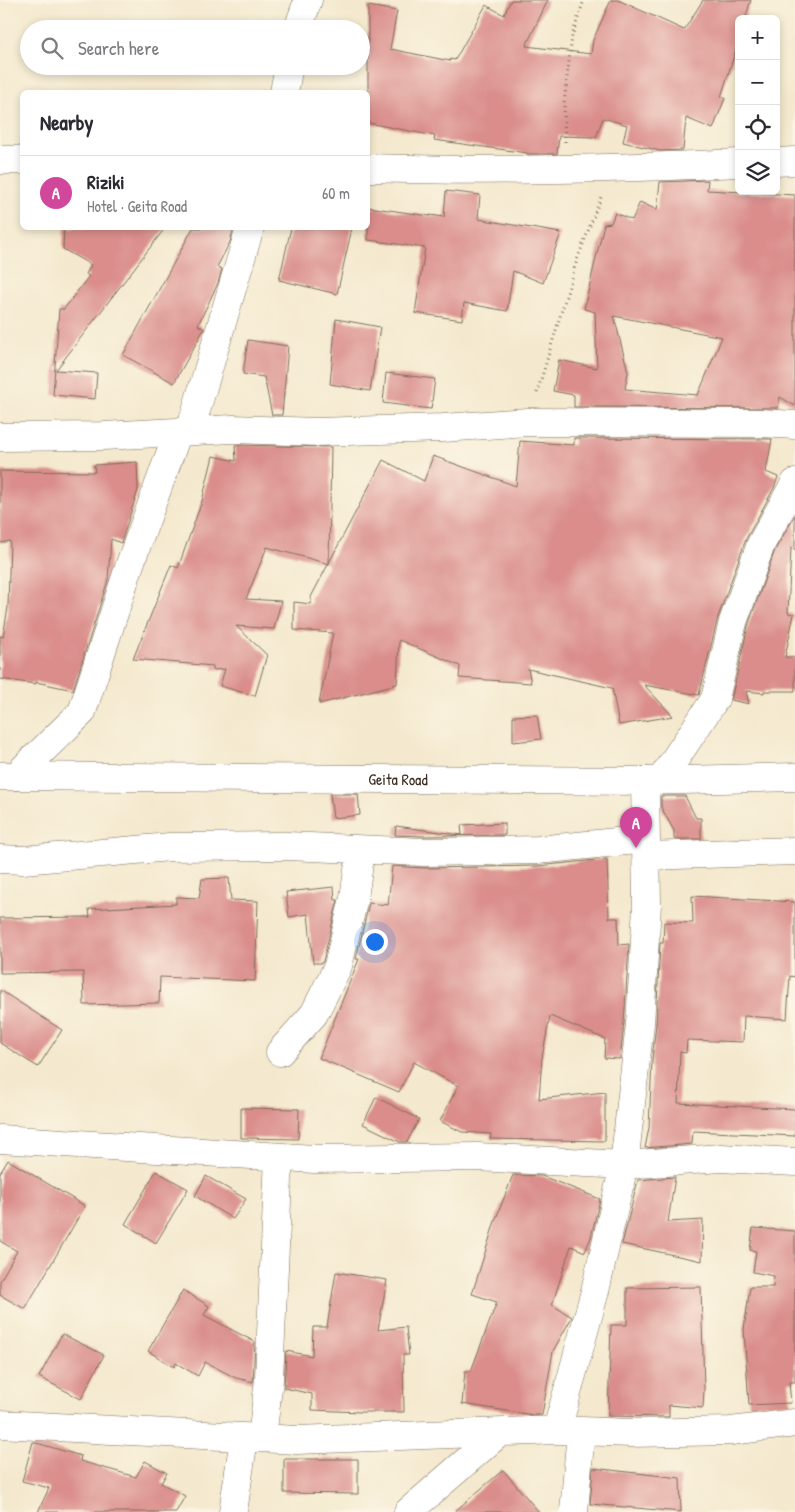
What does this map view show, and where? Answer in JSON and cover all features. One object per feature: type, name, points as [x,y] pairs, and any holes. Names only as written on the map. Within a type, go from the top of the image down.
[{"type":"main road","points":[[301,20],[308,0]]},
{"type":"main road","points":[[284,90],[287,75]]},
{"type":"main road","points":[[0,160],[20,160]]},
{"type":"main road","points":[[780,162],[795,161]]},
{"type":"main road","points":[[370,168],[456,171],[565,170],[735,163]]},
{"type":"main road","points":[[8,776],[82,712],[130,564],[184,432],[249,230]]},
{"type":"main road","points":[[0,437],[103,436],[232,429],[317,432],[443,428],[528,422],[752,423],[795,425]]},
{"type":"main road","points":[[574,1512],[569,1430],[595,1291],[624,1165],[640,1024],[648,905],[646,848],[653,781],[715,699],[733,622],[761,544],[795,483]]},
{"type":"main road","name":"Geita Road","points":[[8,776],[653,781],[795,777]]},
{"type":"main road","points":[[0,859],[23,860],[170,847],[287,846],[424,852],[646,848],[795,851]]},
{"type":"main road","points":[[280,1052],[314,1014],[338,966],[354,898],[360,850]]},
{"type":"main road","points":[[0,1139],[314,1158],[477,1157],[624,1165],[721,1158],[795,1162]]},
{"type":"main road","points":[[233,1512],[269,1379],[279,1156]]},
{"type":"main road","points":[[0,1424],[297,1440],[569,1430],[631,1433],[732,1431],[795,1423]]},
{"type":"main road","points":[[408,1512],[499,1433]]},
{"type":"path","points":[[565,170],[564,104],[572,36],[584,0]]},
{"type":"path","points":[[528,422],[577,260],[612,169]]},
{"type":"building","points":[[511,0],[548,0],[526,46],[591,54],[593,40],[611,0],[618,0],[684,30],[703,0],[751,0],[746,15],[735,15],[735,53],[721,97],[725,98],[713,129],[686,118],[683,150],[660,151],[623,142],[627,125],[603,118],[596,137],[559,136],[557,154],[527,154],[434,140],[435,136],[370,123],[368,75],[370,75],[370,20],[368,20],[368,6],[397,11],[390,49],[450,61],[450,59],[455,60],[486,5],[504,15]]},
{"type":"building","points":[[708,180],[707,190],[735,192],[735,195],[795,195],[795,406],[780,397],[778,408],[574,407],[574,395],[553,391],[559,360],[597,368],[595,312],[584,309],[604,224],[611,223],[615,213],[632,220],[640,202],[657,210],[660,182]],"holes":[[[614,316],[722,337],[698,395],[625,389],[628,372]]]},
{"type":"building","points":[[446,191],[480,195],[478,219],[561,233],[543,283],[513,271],[507,311],[464,303],[462,320],[415,313],[425,248],[368,240],[370,207],[444,217]]},
{"type":"building","points":[[64,230],[163,230],[56,370],[97,373],[95,399],[53,395],[59,309],[64,309],[89,276],[86,274],[91,265],[63,249]]},
{"type":"building","points":[[192,230],[233,230],[230,242],[217,267],[222,269],[218,283],[198,325],[204,329],[174,383],[123,355]]},
{"type":"building","points":[[291,230],[352,230],[337,294],[279,280]]},
{"type":"building","points":[[336,319],[380,327],[370,391],[330,384]]},
{"type":"building","points":[[248,340],[288,346],[282,415],[272,415],[264,377],[243,374]]},
{"type":"building","points":[[386,373],[435,379],[431,409],[383,403]]},
{"type":"building","points":[[574,438],[772,439],[766,472],[778,477],[746,539],[718,617],[699,695],[644,685],[673,716],[619,725],[612,688],[528,669],[531,683],[459,678],[460,666],[399,640],[397,684],[319,704],[333,633],[294,630],[294,602],[311,604],[311,597],[383,460],[424,481],[433,456],[516,486],[520,441],[574,445]]},
{"type":"building","points":[[235,445],[331,447],[329,564],[267,547],[246,599],[281,601],[274,629],[236,626],[267,655],[255,696],[220,686],[225,669],[213,670],[213,666],[133,659],[171,565],[178,568],[202,501],[213,456],[236,461]]},
{"type":"building","points":[[137,462],[138,490],[121,543],[111,539],[108,580],[73,690],[36,682],[36,684],[0,679],[0,636],[3,637],[8,607],[10,541],[0,543],[0,471],[95,472],[94,465]]},
{"type":"building","points":[[795,515],[795,550],[791,548],[788,613],[794,614],[785,657],[795,657],[795,691],[764,691],[764,693],[746,691],[749,704],[731,700],[748,626],[775,550]]},
{"type":"building","points":[[537,715],[541,739],[513,742],[513,716]]},
{"type":"building","points":[[330,794],[358,794],[360,815],[333,818]]},
{"type":"building","points":[[661,796],[685,796],[696,818],[701,818],[701,839],[674,839],[674,831],[661,807]]},
{"type":"building","points":[[505,823],[505,835],[424,836],[395,835],[396,826],[462,835],[461,825]]},
{"type":"building","points":[[607,859],[609,918],[618,918],[619,945],[629,944],[620,1059],[604,1058],[605,1039],[550,1016],[542,1058],[539,1099],[605,1092],[605,1141],[490,1139],[491,1134],[462,1132],[440,1121],[458,1086],[414,1062],[399,1092],[319,1058],[359,959],[356,959],[369,903],[388,905],[392,866],[424,868],[538,866]]},
{"type":"building","points":[[229,878],[231,900],[258,901],[255,981],[160,977],[159,1003],[84,1005],[83,972],[0,973],[0,918],[90,917],[89,909],[176,904],[176,897],[199,898],[202,879]]},
{"type":"building","points":[[334,887],[335,900],[338,900],[323,961],[322,963],[313,963],[308,914],[289,917],[286,892]]},
{"type":"building","points":[[692,896],[795,902],[795,977],[790,976],[787,1019],[744,1016],[743,1042],[687,1040],[686,1053],[680,1052],[678,1103],[795,1109],[795,1136],[693,1131],[692,1144],[645,1148],[649,1128],[660,943],[663,943],[664,922],[693,923]]},
{"type":"building","points":[[0,990],[62,1030],[38,1067],[0,1043]]},
{"type":"building","points":[[376,1097],[419,1119],[407,1142],[400,1142],[363,1124]]},
{"type":"building","points":[[241,1108],[299,1109],[298,1139],[241,1138]]},
{"type":"building","points":[[8,1160],[85,1206],[25,1309],[0,1295],[0,1281],[17,1251],[0,1241],[0,1173]]},
{"type":"building","points":[[156,1171],[188,1189],[156,1243],[125,1224]]},
{"type":"building","points":[[513,1175],[542,1176],[600,1199],[591,1237],[585,1252],[571,1246],[552,1305],[572,1317],[553,1351],[542,1415],[462,1404],[465,1371],[471,1371],[497,1302],[472,1294],[495,1221]]},
{"type":"building","points":[[206,1176],[246,1199],[233,1219],[195,1196]]},
{"type":"building","points":[[675,1177],[668,1222],[703,1220],[702,1261],[622,1244],[638,1180]]},
{"type":"building","points":[[753,1228],[795,1231],[795,1382],[789,1382],[791,1403],[749,1405],[744,1329],[750,1287],[773,1287],[774,1276],[753,1272],[756,1251],[750,1250]]},
{"type":"building","points":[[336,1272],[387,1280],[378,1330],[406,1327],[409,1355],[403,1355],[404,1412],[312,1410],[312,1394],[284,1388],[286,1351],[312,1356],[313,1327],[327,1327]]},
{"type":"building","points":[[701,1287],[703,1408],[669,1405],[669,1417],[608,1416],[611,1325],[627,1325],[627,1288]]},
{"type":"building","points":[[183,1290],[209,1306],[204,1315],[255,1342],[253,1382],[236,1378],[205,1362],[198,1376],[176,1363],[174,1367],[148,1351]]},
{"type":"building","points":[[62,1334],[104,1355],[81,1399],[39,1377]]},
{"type":"building","points":[[33,1442],[81,1456],[80,1461],[136,1477],[145,1461],[167,1473],[161,1483],[185,1496],[176,1512],[38,1512],[49,1488],[22,1481]]},
{"type":"building","points":[[284,1459],[358,1459],[358,1494],[284,1493]]},
{"type":"building","points":[[593,1468],[680,1478],[681,1512],[590,1504]]},
{"type":"building","points":[[503,1470],[539,1512],[454,1512]]},
{"type":"place","name":"Riziki","points":[[636,848]]}]
